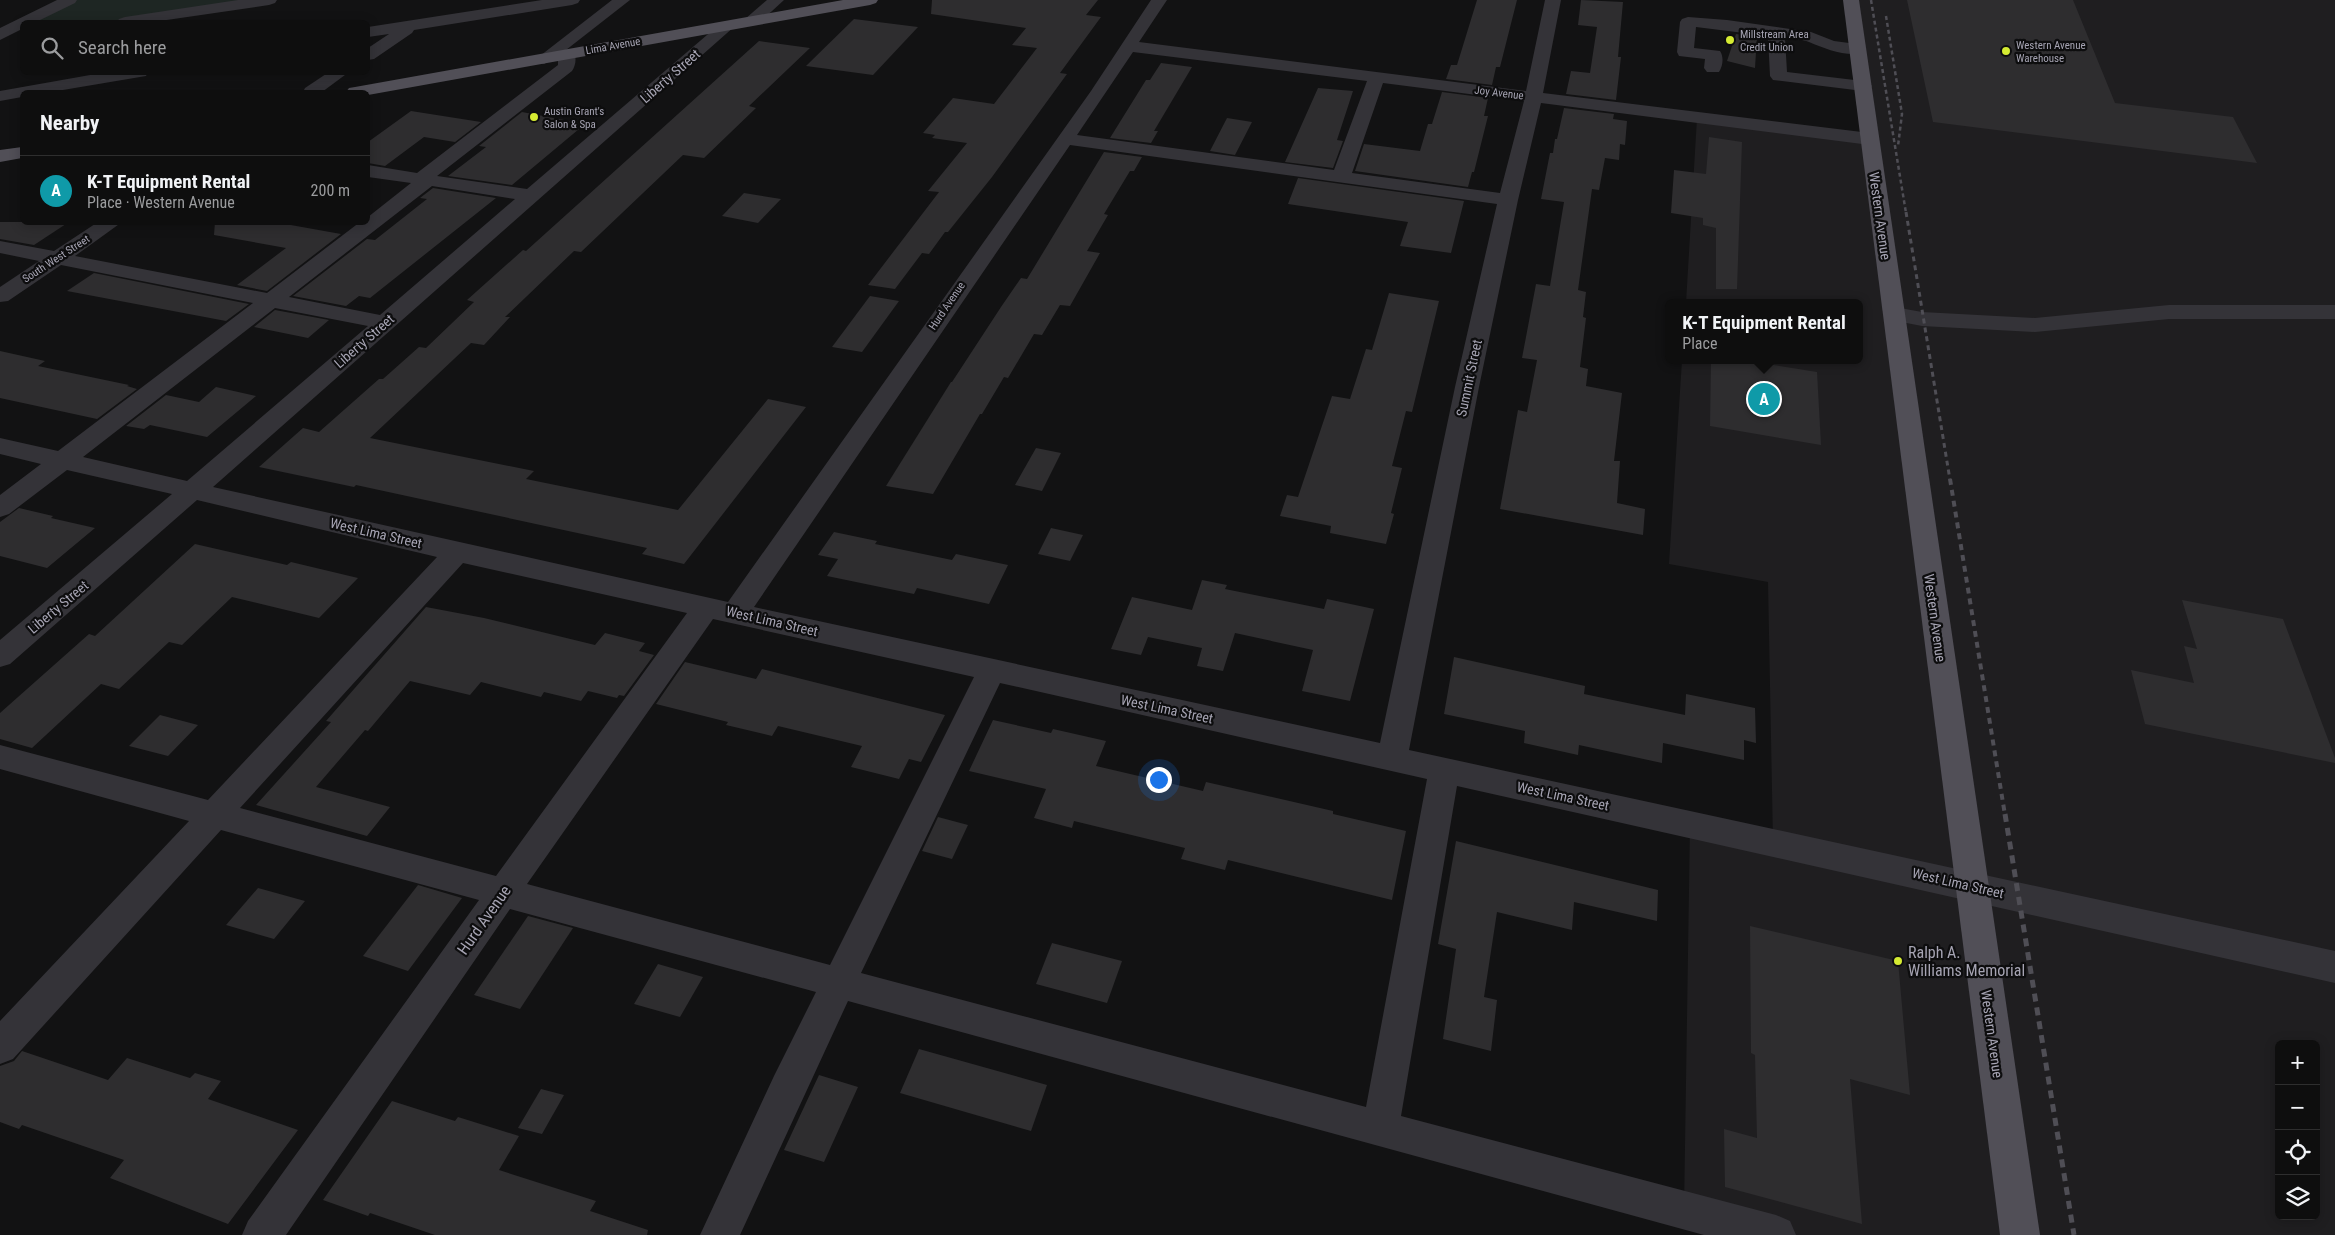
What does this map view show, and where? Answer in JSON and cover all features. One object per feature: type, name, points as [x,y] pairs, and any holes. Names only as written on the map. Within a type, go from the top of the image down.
[{"type":"main road","name":"Lima Avenue","points":[[366,90],[870,0]]},
{"type":"main road","name":"Western Avenue","points":[[1852,0],[2020,1235]]},
{"type":"main road","points":[[0,156],[20,153]]},
{"type":"street","points":[[29,20],[69,0]]},
{"type":"street","points":[[138,20],[269,0]]},
{"type":"street","points":[[370,32],[572,0]]},
{"type":"street","points":[[544,59],[622,0]]},
{"type":"street","points":[[751,22],[776,0]]},
{"type":"street","name":"Hurd Avenue","points":[[262,1235],[635,704],[802,522],[951,301],[1064,139],[1089,107],[1159,0]]},
{"type":"street","name":"Summit Street","points":[[1392,758],[1465,396],[1508,200],[1534,97],[1553,0]]},
{"type":"street","points":[[370,54],[444,5]]},
{"type":"street","points":[[1713,68],[1714,55],[1685,52],[1688,22],[1810,37],[1830,46],[1858,49]]},
{"type":"street","points":[[0,35],[20,25]]},
{"type":"street","name":"Liberty Street","points":[[0,656],[727,26]]},
{"type":"street","points":[[1776,32],[1779,76],[1863,86]]},
{"type":"street","points":[[0,43],[20,39]]},
{"type":"street","name":"Joy Avenue","points":[[1129,46],[1870,139]]},
{"type":"street","points":[[370,224],[566,68],[566,55]]},
{"type":"street","points":[[35,90],[122,75]]},
{"type":"street","points":[[314,90],[337,75]]},
{"type":"street","points":[[1341,177],[1377,77]]},
{"type":"street","points":[[0,96],[20,93]]},
{"type":"street","points":[[1064,139],[1508,200]]},
{"type":"street","points":[[370,171],[532,196]]},
{"type":"street","name":"South West Street","points":[[0,296],[108,225]]},
{"type":"street","points":[[0,508],[271,302],[368,225]]},
{"type":"street","points":[[0,247],[271,302],[386,323]]},
{"type":"street","points":[[1894,314],[1922,318],[2035,325],[2169,312],[2335,312]]},
{"type":"street","name":"West Lima Street","points":[[0,446],[457,552],[2335,967]]},
{"type":"street","points":[[0,1047],[457,552]]},
{"type":"street","points":[[720,1235],[838,983],[992,670]]},
{"type":"street","points":[[0,757],[213,816],[1776,1235]]},
{"type":"street","points":[[1380,1129],[1444,770]]},
{"type":"shaded area","points":[[69,0],[269,0],[138,20],[28,20]]},
{"type":"shaded area","points":[[1851,0],[2335,0],[2335,1235],[1776,1235],[1684,1210],[1690,824],[1773,842],[1768,582],[1669,564],[1682,364],[1863,364],[1863,299],[1686,299],[1697,118],[1869,139]]},
{"type":"building","points":[[932,0],[1098,0],[1086,15],[1101,17],[1060,73],[1067,74],[992,177],[948,232],[945,232],[929,254],[922,253],[895,289],[868,285],[939,192],[928,191],[967,143],[932,138],[935,135],[923,133],[953,98],[994,104],[1037,48],[1012,45],[1026,28],[931,14]]},
{"type":"building","points":[[1477,0],[1517,0],[1500,67],[1496,67],[1492,85],[1446,79],[1451,65],[1457,65]]},
{"type":"building","points":[[1581,0],[1623,2],[1618,57],[1621,57],[1616,100],[1566,94],[1571,71],[1590,73],[1597,27],[1578,25]]},
{"type":"building","name":"Western Avenue Warehouse","points":[[1907,0],[2073,0],[2115,103],[2233,117],[2257,163],[1933,122]]},
{"type":"building","points":[[854,19],[918,27],[873,75],[806,66]]},
{"type":"building","points":[[1736,34],[1757,37],[1755,68],[1727,61]]},
{"type":"building","points":[[759,41],[810,48],[749,106],[756,108],[704,158],[683,155],[581,252],[574,251],[505,317],[510,317],[484,345],[471,343],[370,438],[534,471],[526,479],[678,510],[768,399],[806,407],[684,564],[642,554],[647,548],[356,485],[354,487],[259,467],[303,428],[319,432],[379,379],[383,379],[419,347],[426,348],[474,302],[467,300],[523,250],[526,251]]},
{"type":"building","points":[[1161,63],[1192,67],[1154,131],[1158,131],[1151,143],[1110,138],[1146,80],[1150,80]]},
{"type":"building","points":[[1318,88],[1353,91],[1337,140],[1343,141],[1333,168],[1285,162]]},
{"type":"building","points":[[1442,92],[1488,98],[1484,116],[1488,116],[1474,172],[1472,172],[1468,187],[1355,171],[1364,144],[1420,151],[1428,124],[1432,124]]},
{"type":"building","points":[[1564,108],[1614,114],[1613,119],[1627,121],[1625,145],[1620,144],[1619,160],[1605,158],[1599,190],[1592,189],[1578,290],[1586,292],[1583,317],[1586,318],[1580,367],[1588,369],[1586,386],[1622,393],[1614,461],[1620,461],[1617,503],[1645,509],[1643,535],[1500,509],[1518,410],[1527,412],[1537,360],[1522,358],[1536,284],[1550,286],[1564,202],[1541,199],[1550,153],[1553,153]]},
{"type":"building","points":[[411,111],[481,122],[455,142],[424,137],[385,166],[370,163],[370,141]]},
{"type":"building","points":[[522,112],[585,124],[512,185],[448,176],[486,147],[479,146]]},
{"type":"building","points":[[1227,118],[1252,122],[1235,155],[1210,151]]},
{"type":"building","points":[[1709,137],[1742,142],[1737,289],[1716,289],[1716,228],[1703,225],[1703,218],[1671,213],[1674,170],[1706,174]]},
{"type":"building","points":[[1104,152],[1142,157],[1134,171],[1130,171],[1104,214],[1108,215],[1087,251],[1100,253],[1070,306],[1060,305],[1042,335],[1034,334],[1008,378],[1004,377],[982,414],[980,414],[933,494],[886,486],[951,382],[1001,307],[1021,278],[1027,279]]},
{"type":"building","points":[[1298,178],[1464,201],[1451,253],[1400,246],[1408,222],[1288,204]]},
{"type":"building","points":[[433,188],[496,198],[370,298],[359,296],[346,306],[293,296],[367,239],[375,240],[427,199],[420,198]]},
{"type":"building","points":[[744,193],[781,199],[758,223],[722,216]]},
{"type":"building","points":[[0,222],[20,222],[20,225],[64,225],[34,245],[0,239]]},
{"type":"building","points":[[215,225],[291,225],[341,234],[267,291],[237,285],[286,248],[214,235]]},
{"type":"building","points":[[94,273],[249,304],[226,321],[67,291]]},
{"type":"building","points":[[1389,293],[1439,301],[1412,412],[1406,411],[1392,466],[1402,468],[1391,513],[1394,514],[1386,544],[1330,533],[1331,526],[1280,516],[1287,495],[1298,497],[1332,396],[1350,399],[1366,349],[1372,350]]},
{"type":"building","points":[[870,296],[899,301],[862,352],[832,347]]},
{"type":"building","points":[[275,310],[329,320],[308,338],[254,327]]},
{"type":"building","points":[[0,351],[45,361],[38,366],[129,385],[127,386],[137,389],[97,419],[0,398]]},
{"type":"building","points":[[1711,364],[1767,364],[1817,372],[1821,445],[1710,426]]},
{"type":"building","points":[[216,387],[256,396],[207,437],[150,425],[144,429],[126,426],[166,395],[199,402]]},
{"type":"building","points":[[1036,448],[1061,453],[1042,491],[1015,485]]},
{"type":"building","points":[[19,508],[53,516],[51,518],[95,528],[47,568],[0,556],[0,522]]},
{"type":"building","points":[[1051,528],[1083,535],[1070,561],[1038,554]]},
{"type":"building","points":[[834,532],[877,541],[875,544],[952,560],[956,554],[1008,565],[989,604],[917,588],[914,594],[827,576],[838,559],[818,555]]},
{"type":"building","points":[[195,544],[287,565],[291,562],[358,578],[319,618],[232,597],[182,645],[169,642],[119,689],[101,684],[32,748],[0,739],[0,713],[89,634],[95,636]]},
{"type":"building","points":[[1202,580],[1227,585],[1225,589],[1324,609],[1327,599],[1374,609],[1350,701],[1302,691],[1313,650],[1235,633],[1223,671],[1197,666],[1202,648],[1148,637],[1141,655],[1111,649],[1132,597],[1192,610]]},
{"type":"building","points":[[2182,600],[2283,619],[2335,758],[2335,763],[2145,724],[2131,670],[2194,683],[2184,646],[2197,649]]},
{"type":"building","points":[[426,607],[484,618],[595,645],[605,633],[645,643],[639,651],[654,655],[624,696],[619,695],[617,698],[588,691],[581,701],[544,692],[541,697],[481,682],[470,695],[410,681],[368,731],[365,730],[316,787],[390,807],[367,836],[256,805],[331,722],[326,721]]},
{"type":"building","points":[[1454,657],[1585,686],[1584,694],[1685,715],[1686,694],[1755,708],[1756,743],[1744,740],[1744,760],[1663,743],[1662,763],[1579,745],[1578,755],[1524,743],[1525,731],[1444,714]]},
{"type":"building","points":[[685,662],[756,679],[762,669],[945,715],[921,762],[909,759],[899,779],[851,767],[862,746],[778,726],[772,736],[726,725],[728,722],[656,704]]},
{"type":"building","points":[[160,715],[198,725],[168,756],[129,746]]},
{"type":"building","points":[[993,720],[1051,733],[1053,729],[1106,741],[1096,766],[1203,791],[1206,782],[1333,811],[1333,814],[1406,831],[1392,900],[1228,860],[1225,870],[1181,859],[1185,848],[1074,821],[1072,828],[1034,818],[1046,789],[969,771]]},
{"type":"building","points":[[938,817],[968,825],[952,859],[922,851]]},
{"type":"building","points":[[1456,841],[1658,890],[1657,921],[1574,902],[1572,930],[1497,912],[1484,997],[1497,1000],[1491,1051],[1443,1039],[1456,949],[1438,944]]},
{"type":"building","points":[[418,885],[462,898],[408,971],[363,956]]},
{"type":"building","points":[[258,888],[305,901],[274,939],[226,925]]},
{"type":"building","points":[[528,916],[573,928],[520,1009],[474,995]]},
{"type":"building","points":[[1750,926],[1898,961],[1910,1095],[1850,1079],[1862,1224],[1725,1187],[1724,1129],[1757,1138],[1755,1055],[1751,1053]]},
{"type":"building","points":[[1052,943],[1122,961],[1107,1003],[1036,984]]},
{"type":"building","points":[[658,964],[703,977],[680,1017],[634,1004]]},
{"type":"building","points":[[919,1049],[1047,1085],[1031,1131],[900,1093]]},
{"type":"building","points":[[22,1051],[108,1080],[127,1058],[190,1078],[195,1073],[221,1081],[208,1099],[298,1130],[228,1224],[110,1178],[124,1160],[22,1125],[19,1129],[0,1122],[0,1066],[14,1061]]},
{"type":"building","points":[[819,1075],[858,1087],[824,1162],[784,1150]]},
{"type":"building","points":[[541,1089],[564,1095],[542,1134],[518,1128]]},
{"type":"building","points":[[392,1101],[455,1121],[458,1117],[519,1136],[499,1170],[596,1201],[590,1211],[648,1230],[647,1235],[435,1235],[370,1213],[368,1216],[323,1200]]},
{"type":"railway","points":[[1871,0],[1906,213]]},
{"type":"railway","points":[[1886,16],[1902,114],[1898,146]]},
{"type":"railway","points":[[1906,212],[1950,480]]},
{"type":"railway","points":[[1950,479],[2005,815]]},
{"type":"railway","points":[[2005,814],[2074,1235]]},
{"type":"place","name":"Millstream Area Credit Union","points":[[1730,40]]},
{"type":"place","name":"Western Avenue Warehouse","points":[[2006,51]]},
{"type":"place","name":"Austin Grant's Salon & Spa","points":[[534,117]]},
{"type":"place","name":"K-T Equipment Rental","points":[[1764,399]]},
{"type":"place","name":"Ralph A. Williams Memorial","points":[[1898,961]]}]
